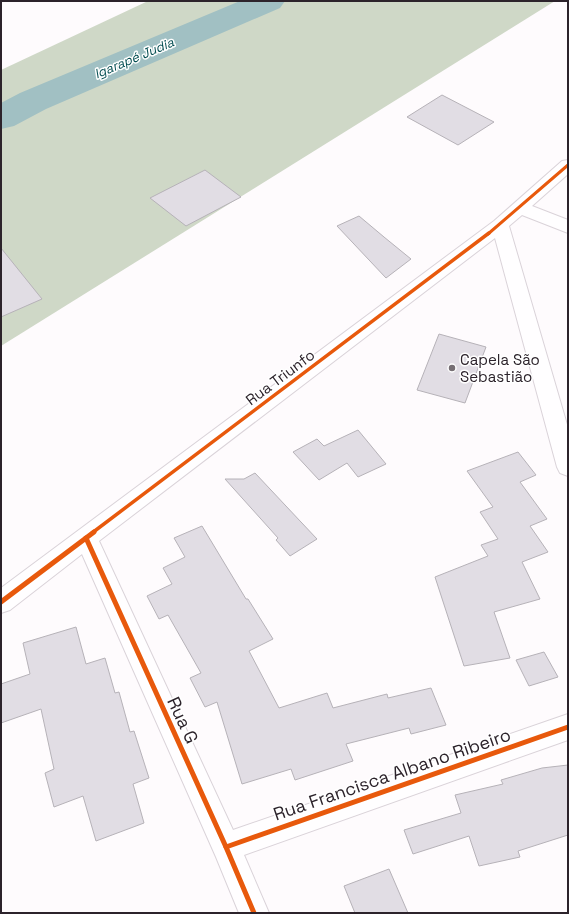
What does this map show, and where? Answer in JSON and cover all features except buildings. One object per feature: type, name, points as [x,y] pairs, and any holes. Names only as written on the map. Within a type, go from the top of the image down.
[{"type":"street","name":"Rua Triunfo","points":[[1,602],[500,226],[568,165]]},
{"type":"street","points":[[521,208],[568,227]]},
{"type":"street","points":[[500,226],[568,467]]},
{"type":"street","name":"Rua G","points":[[86,538],[226,846],[254,913]]},
{"type":"street","name":"Rua Francisca Albano Ribeiro","points":[[226,846],[568,727]]},
{"type":"green space","points":[[148,1],[555,1],[1,346],[1,70]]},
{"type":"waterway","name":"Igarapé Judia","points":[[1,118],[33,101],[268,1]]},
{"type":"cycle path","points":[[1,602],[500,225],[568,165]]},
{"type":"cycle path","points":[[86,538],[226,847],[254,913]]},
{"type":"cycle path","points":[[226,847],[568,727]]},
{"type":"place","name":"Capela São Sebastião","points":[[452,368]]}]
